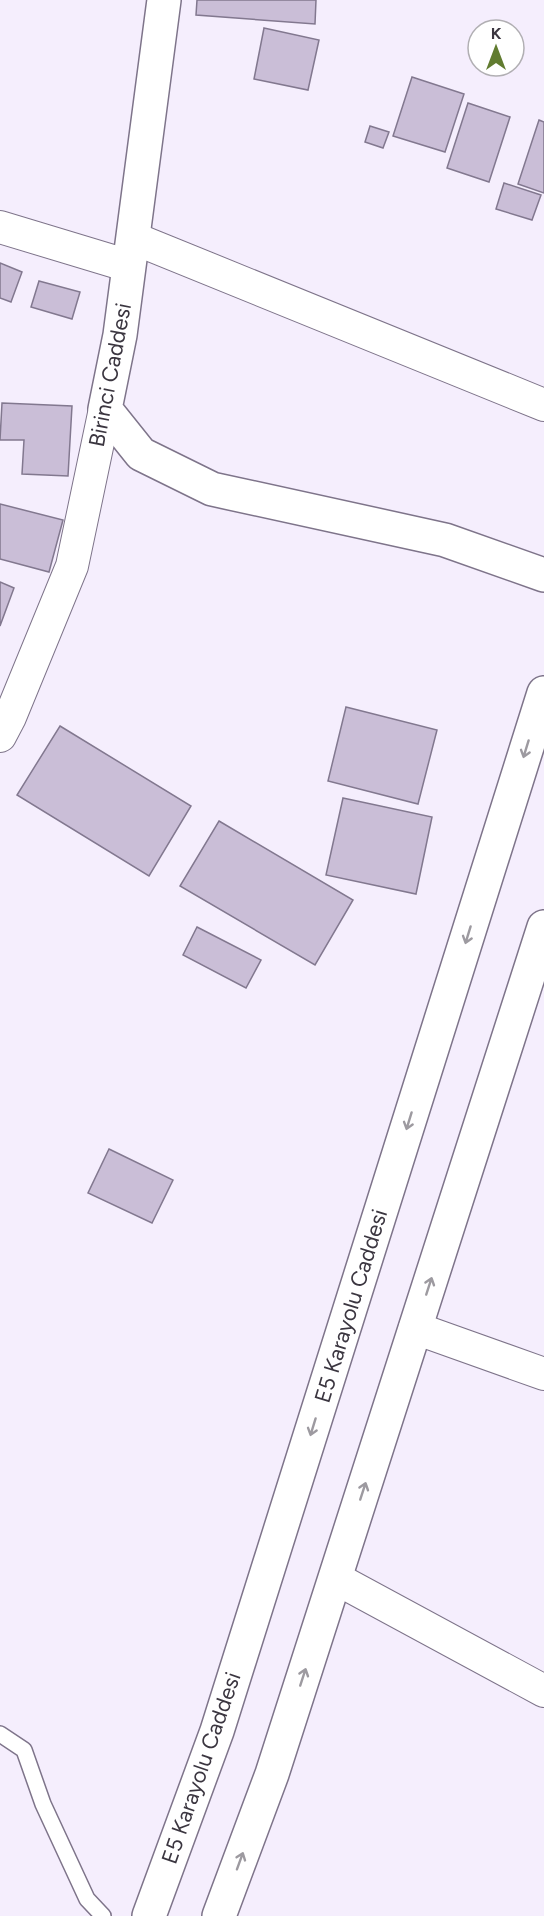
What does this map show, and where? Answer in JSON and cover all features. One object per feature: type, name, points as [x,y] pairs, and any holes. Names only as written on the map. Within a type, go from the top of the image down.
[{"type":"main road","name":"Birinci Caddesi","points":[[105,409],[120,335],[164,0]]},
{"type":"main road","points":[[105,409],[141,454],[212,489],[445,540],[544,575]]},
{"type":"main road","name":"E5 Karayolu Caddesi","points":[[148,1916],[217,1731],[544,693]]},
{"type":"main road","points":[[219,1916],[272,1774],[544,927]]},
{"type":"street","points":[[0,227],[131,252],[544,405]]},
{"type":"street","name":"Birinci Caddesi","points":[[0,736],[72,566],[105,409]]},
{"type":"street","points":[[415,1328],[544,1374]]},
{"type":"street","points":[[335,1578],[544,1690]]},
{"type":"lane","points":[[0,1734],[24,1750],[43,1804],[87,1899],[104,1916]]},
{"type":"building","points":[[197,0],[316,0],[315,24],[196,15]]},
{"type":"building","points":[[264,28],[319,40],[308,90],[254,79]]},
{"type":"building","points":[[412,77],[464,94],[445,152],[393,136]]},
{"type":"building","points":[[468,103],[510,117],[489,182],[447,168]]},
{"type":"building","points":[[539,120],[544,122],[544,193],[518,184]]},
{"type":"building","points":[[370,126],[389,132],[383,148],[365,142]]},
{"type":"building","points":[[504,183],[541,195],[532,220],[496,209]]},
{"type":"building","points":[[0,263],[22,272],[11,302],[0,298]]},
{"type":"building","points":[[39,281],[80,292],[72,319],[31,307]]},
{"type":"building","points":[[2,403],[72,406],[68,476],[22,474],[24,440],[0,440]]},
{"type":"building","points":[[0,504],[63,520],[49,572],[0,559]]},
{"type":"building","points":[[0,582],[14,588],[0,626]]},
{"type":"building","points":[[346,707],[437,730],[418,804],[328,781]]},
{"type":"building","points":[[60,726],[191,806],[149,876],[17,795]]},
{"type":"building","points":[[343,798],[432,817],[416,894],[326,875]]},
{"type":"building","points":[[219,821],[353,900],[315,965],[180,886]]},
{"type":"building","points":[[197,927],[261,960],[246,988],[183,955]]},
{"type":"building","points":[[109,1149],[173,1180],[152,1223],[88,1193]]}]
